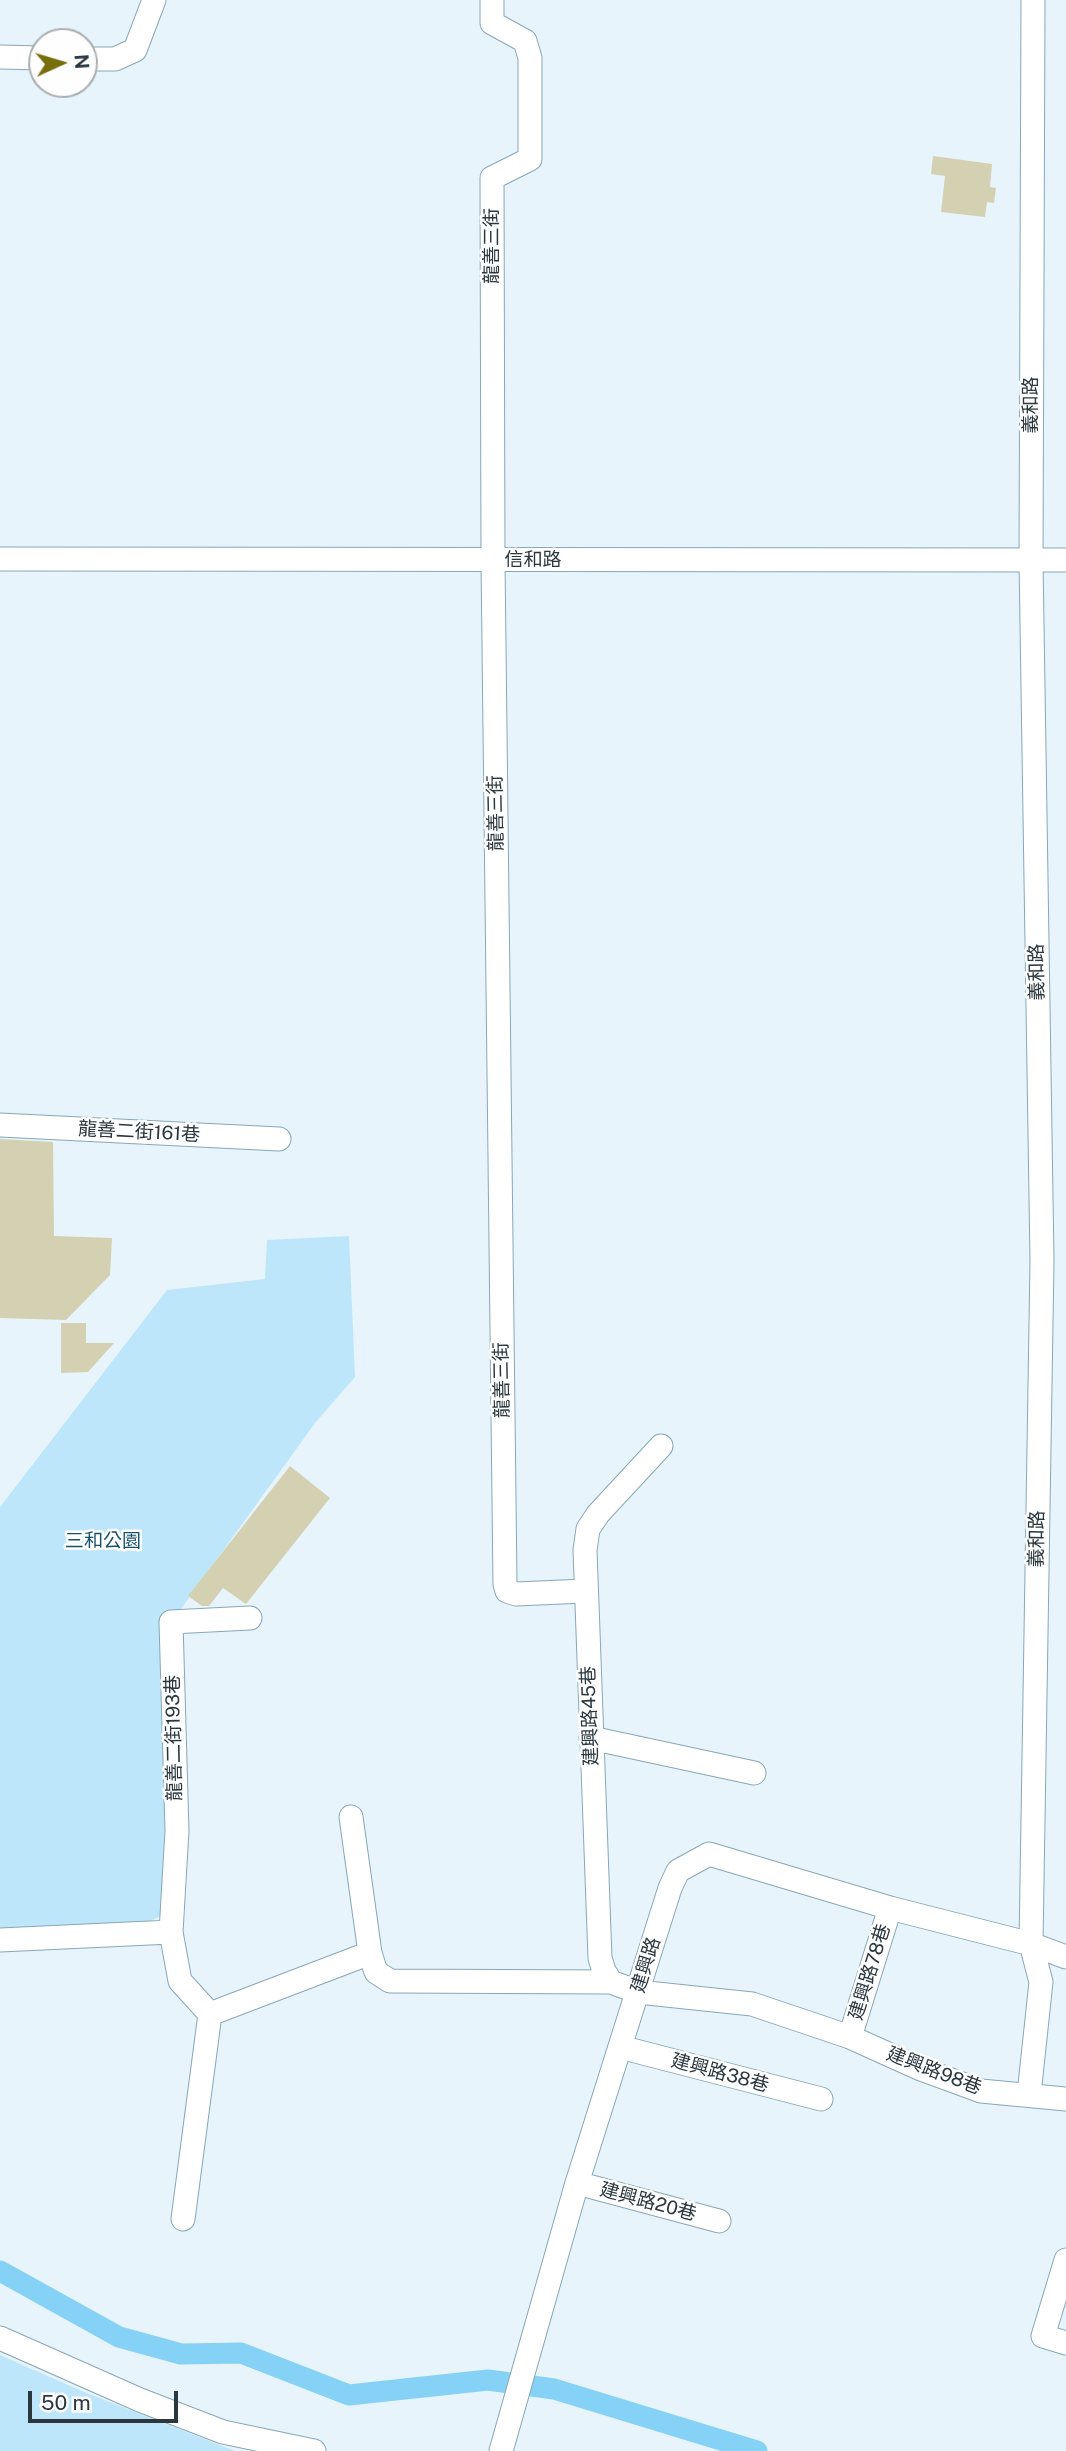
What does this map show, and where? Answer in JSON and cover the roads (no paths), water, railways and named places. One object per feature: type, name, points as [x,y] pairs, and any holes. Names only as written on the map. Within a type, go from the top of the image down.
[{"type":"street","points":[[98,59],[115,59],[135,50],[154,0]]},
{"type":"street","name":"龍善三街","points":[[492,0],[492,23],[525,41],[530,58],[530,159],[492,178],[493,560],[505,1584],[507,1591],[516,1594],[585,1591]]},
{"type":"street","name":"義和路","points":[[1031,1944],[1042,1261],[1031,560],[1033,0]]},
{"type":"street","points":[[0,57],[28,58]]},
{"type":"street","name":"信和路","points":[[0,559],[1066,560]]},
{"type":"street","name":"龍善二街161巷","points":[[0,1125],[279,1139]]},
{"type":"street","name":"建興路45巷","points":[[611,1982],[600,1958],[585,1550],[588,1529],[598,1514],[661,1446]]},
{"type":"street","name":"龍善二街193巷","points":[[210,2014],[180,1981],[171,1932],[177,1831],[172,1622],[250,1618]]},
{"type":"street","points":[[591,1738],[754,1773]]},
{"type":"street","points":[[351,1817],[370,1953],[376,1972],[390,1981],[611,1982],[638,1992]]},
{"type":"street","name":"建興路","points":[[501,2451],[577,2183],[670,1888],[678,1871],[709,1854],[890,1908],[1031,1944],[1066,1957]]},
{"type":"street","name":"建興路78巷","points":[[849,2036],[890,1908]]},
{"type":"street","points":[[0,1940],[171,1932]]},
{"type":"street","points":[[1029,2094],[1041,1982],[1031,1944]]},
{"type":"street","points":[[183,2219],[210,2014],[370,1953]]},
{"type":"street","name":"建興路98巷","points":[[638,1992],[752,2004],[849,2036],[921,2069],[981,2091],[1066,2099]]},
{"type":"street","name":"建興路38巷","points":[[620,2047],[821,2099]]},
{"type":"street","name":"建興路20巷","points":[[577,2183],[719,2221]]},
{"type":"street","points":[[1066,2260],[1043,2336],[1066,2343]]},
{"type":"street","points":[[0,2338],[140,2400],[223,2432],[314,2451]]},
{"type":"waterway","points":[[0,2271],[119,2337],[181,2354],[241,2353],[349,2395],[488,2380],[554,2389],[757,2451]]},
{"type":"park label","name":"三和公園","points":[[103,1541]]}]
